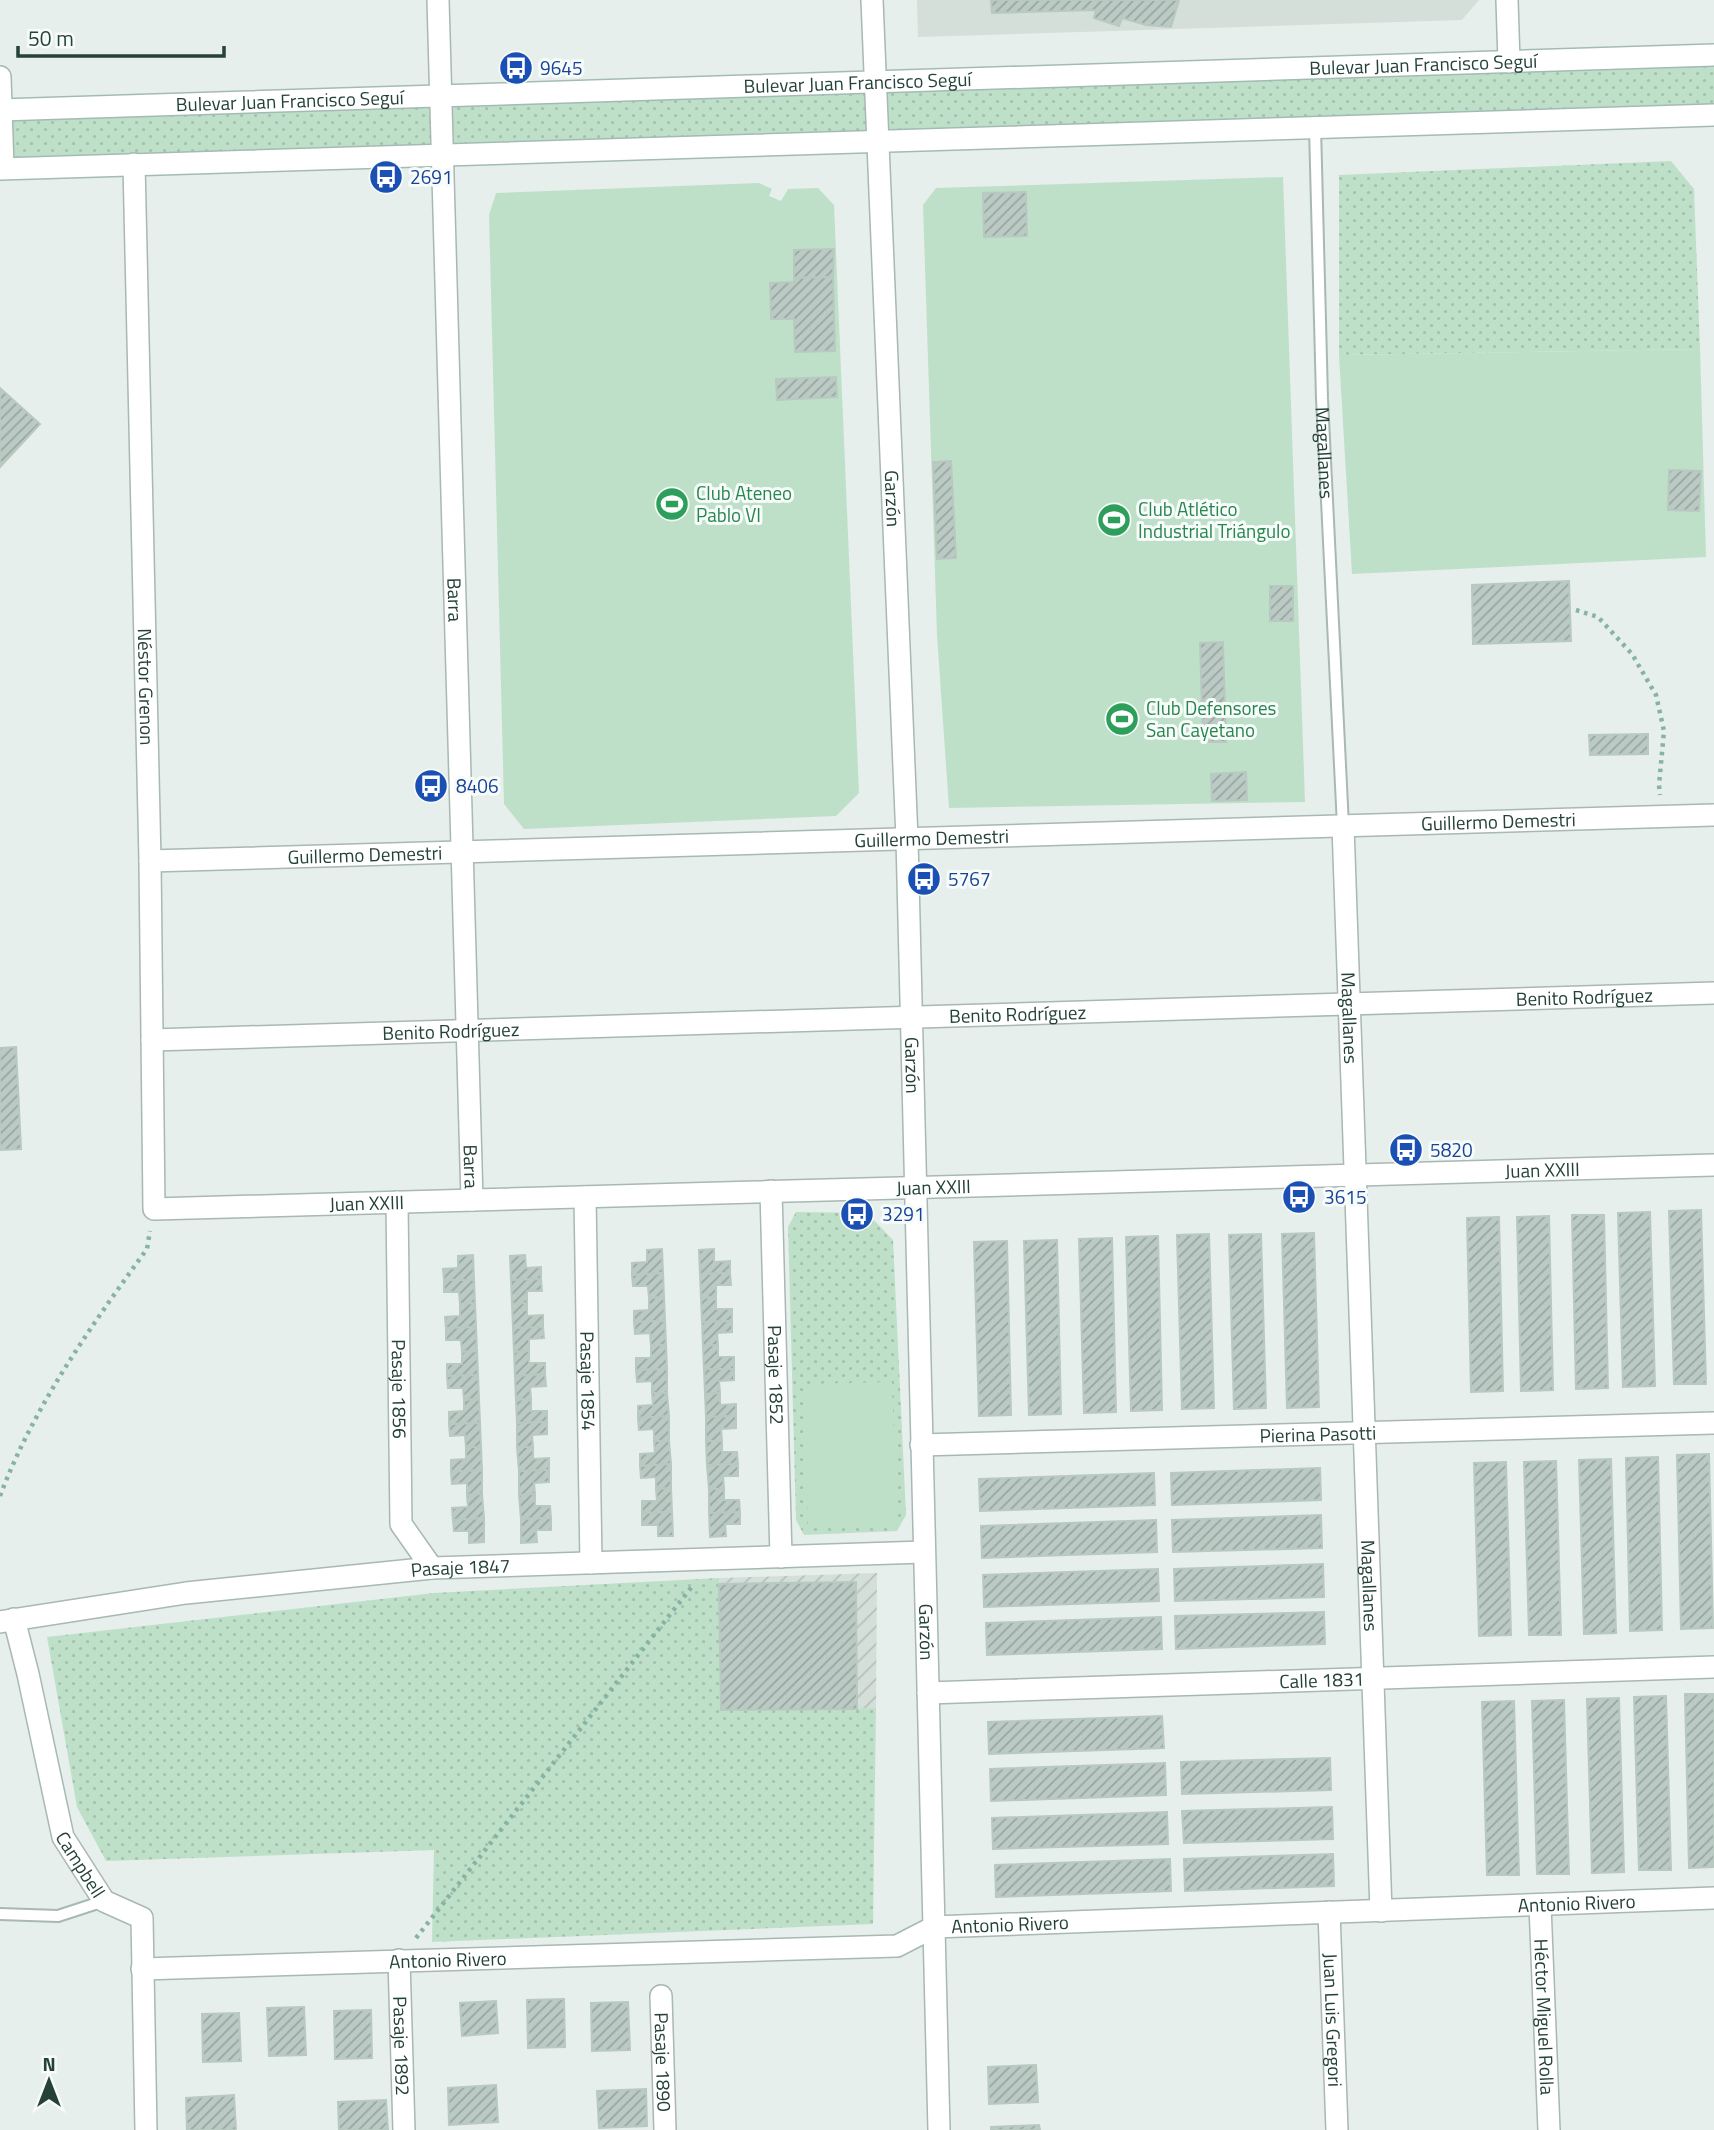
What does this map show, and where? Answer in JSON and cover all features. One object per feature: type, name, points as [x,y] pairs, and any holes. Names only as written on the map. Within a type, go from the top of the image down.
[{"type":"street","name":"Barra","points":[[438,0],[472,1200]]},
{"type":"street","name":"Garzón","points":[[872,0],[907,839],[939,2130]]},
{"type":"street","points":[[1507,0],[1509,62]]},
{"type":"street","name":"Bulevar Juan Francisco Seguí","points":[[0,110],[1714,55]]},
{"type":"street","points":[[0,77],[1,169],[1714,115]]},
{"type":"street","name":"Néstor Grenon","points":[[134,164],[150,861],[154,1209]]},
{"type":"street","name":"Guillermo Demestri","points":[[150,861],[1714,815]]},
{"type":"street","name":"Magallanes","points":[[1343,826],[1381,1911]]},
{"type":"street","name":"Benito Rodríguez","points":[[152,1040],[1714,993]]},
{"type":"street","name":"Juan XXIII","points":[[154,1209],[1714,1166]]},
{"type":"street","name":"Pasaje 1852","points":[[771,1191],[781,1556]]},
{"type":"street","name":"Pasaje 1854","points":[[585,1197],[591,1563]]},
{"type":"street","name":"Pasaje 1856","points":[[397,1202],[401,1524],[432,1568]]},
{"type":"street","name":"Pierina Pasotti","points":[[921,1445],[1714,1423]]},
{"type":"street","name":"Pasaje 1847","points":[[7,1621],[186,1594],[432,1568],[924,1552]]},
{"type":"street","name":"Campbell","points":[[7,1621],[28,1674],[63,1837],[104,1900],[142,1918],[146,2130]]},
{"type":"street","name":"Calle 1831","points":[[928,1693],[1714,1667]]},
{"type":"street","name":"Antonio Rivero","points":[[142,1969],[897,1946],[934,1927],[1714,1898]]},
{"type":"street","name":"Héctor Miguel Rolla","points":[[1540,1905],[1549,2130]]},
{"type":"street","name":"Juan Luis Gregori","points":[[1329,1912],[1337,2130]]},
{"type":"street","name":"Pasaje 1892","points":[[399,1960],[404,2130]]},
{"type":"street","name":"Pasaje 1890","points":[[661,1996],[665,2130]]},
{"type":"lane","name":"Magallanes","points":[[1315,127],[1322,399],[1343,826]]},
{"type":"lane","points":[[0,1914],[58,1916],[104,1900]]},
{"type":"path","points":[[1576,610],[1598,617],[1632,654],[1656,695],[1664,731],[1659,785],[1663,816]]},
{"type":"path","points":[[0,1496],[11,1467],[74,1352],[147,1249],[154,1209]]},
{"type":"path","points":[[399,1960],[714,1559]]},
{"type":"shaded area","points":[[917,0],[1479,0],[1462,20],[918,37]]},
{"type":"shaded area","points":[[877,1573],[876,1708],[721,1710],[719,1578]]},
{"type":"green space","points":[[1714,55],[1714,115],[0,169],[0,110]]},
{"type":"green space","points":[[1671,161],[1694,189],[1700,349],[1339,355],[1339,175]]},
{"type":"green space","points":[[1283,177],[1305,802],[949,808],[937,635],[923,205],[936,188]]},
{"type":"green space","name":"Club Ateneo Pablo VI","points":[[759,183],[772,189],[769,196],[781,201],[788,189],[818,188],[834,205],[859,793],[836,816],[524,829],[504,804],[489,215],[496,193]]},
{"type":"green space","points":[[1700,349],[1706,557],[1352,574],[1339,355]]},
{"type":"green space","points":[[796,1212],[867,1213],[893,1240],[906,1515],[897,1531],[804,1535],[796,1520],[788,1227]]},
{"type":"green space","points":[[892,1382],[897,1525],[808,1527],[804,1384]]},
{"type":"green space","points":[[719,1578],[721,1710],[876,1708],[873,1924],[432,1942],[434,1850],[106,1861],[77,1807],[47,1637],[434,1593]]},
{"type":"building","points":[[991,0],[1179,0],[1171,27],[1146,25],[1122,18],[1119,26],[1094,18],[1096,10],[992,13]]},
{"type":"building","points":[[1026,192],[1027,236],[984,237],[983,193]]},
{"type":"building","points":[[834,249],[833,277],[794,278],[794,250]]},
{"type":"building","points":[[833,277],[835,351],[795,352],[794,319],[771,319],[770,283],[794,282],[794,278]]},
{"type":"building","points":[[836,377],[837,397],[777,400],[776,379]]},
{"type":"building","points":[[0,388],[40,424],[0,467]]},
{"type":"building","points":[[951,461],[956,558],[937,559],[933,462]]},
{"type":"building","points":[[1669,470],[1701,471],[1699,511],[1668,510]]},
{"type":"building","points":[[1569,581],[1571,641],[1473,644],[1472,585]]},
{"type":"building","points":[[1270,586],[1293,586],[1293,621],[1270,621]]},
{"type":"building","points":[[1223,642],[1226,742],[1203,742],[1200,643]]},
{"type":"building","points":[[1648,734],[1648,754],[1590,755],[1589,735]]},
{"type":"building","points":[[1246,772],[1247,800],[1212,801],[1211,774]]},
{"type":"building","points":[[16,1047],[21,1149],[0,1150],[0,1048]]},
{"type":"building","points":[[1701,1210],[1706,1384],[1674,1384],[1669,1211]]},
{"type":"building","points":[[1650,1212],[1655,1386],[1623,1387],[1618,1213]]},
{"type":"building","points":[[1572,1215],[1604,1215],[1608,1388],[1576,1389]]},
{"type":"building","points":[[1549,1216],[1553,1390],[1521,1391],[1517,1217]]},
{"type":"building","points":[[1499,1217],[1503,1391],[1471,1392],[1467,1218]]},
{"type":"building","points":[[1314,1233],[1319,1407],[1287,1408],[1282,1234]]},
{"type":"building","points":[[1209,1234],[1214,1408],[1182,1409],[1177,1235]]},
{"type":"building","points":[[1261,1234],[1266,1408],[1234,1409],[1229,1235]]},
{"type":"building","points":[[1158,1236],[1162,1410],[1131,1411],[1126,1237]]},
{"type":"building","points":[[1112,1238],[1116,1412],[1084,1413],[1079,1239]]},
{"type":"building","points":[[1057,1240],[1061,1414],[1029,1415],[1024,1241]]},
{"type":"building","points":[[1007,1241],[1011,1415],[979,1416],[974,1242]]},
{"type":"building","points":[[662,1249],[663,1273],[632,1275],[632,1263],[647,1262],[647,1250]]},
{"type":"building","points":[[714,1249],[714,1262],[730,1261],[730,1273],[700,1274],[699,1250]]},
{"type":"building","points":[[473,1255],[474,1280],[444,1280],[443,1269],[458,1268],[458,1256]]},
{"type":"building","points":[[525,1255],[526,1268],[541,1267],[541,1279],[511,1280],[510,1256]]},
{"type":"building","points":[[663,1273],[664,1297],[649,1298],[648,1286],[633,1286],[632,1275]]},
{"type":"building","points":[[730,1273],[731,1285],[716,1285],[716,1297],[701,1298],[700,1274]]},
{"type":"building","points":[[541,1279],[542,1291],[527,1291],[527,1303],[512,1304],[511,1280]]},
{"type":"building","points":[[444,1280],[474,1280],[475,1303],[460,1304],[459,1292],[444,1292]]},
{"type":"building","points":[[664,1297],[665,1321],[634,1322],[634,1311],[649,1310],[649,1298]]},
{"type":"building","points":[[716,1297],[716,1309],[732,1309],[732,1321],[702,1322],[701,1298]]},
{"type":"building","points":[[475,1303],[476,1327],[446,1328],[445,1317],[460,1316],[460,1304]]},
{"type":"building","points":[[527,1303],[527,1316],[543,1315],[543,1327],[513,1328],[512,1304]]},
{"type":"building","points":[[665,1321],[666,1345],[651,1346],[650,1333],[635,1334],[634,1322]]},
{"type":"building","points":[[732,1321],[732,1332],[717,1333],[718,1345],[703,1346],[702,1322]]},
{"type":"building","points":[[476,1327],[477,1351],[462,1352],[461,1340],[446,1340],[446,1328]]},
{"type":"building","points":[[543,1327],[544,1338],[529,1339],[529,1351],[514,1352],[513,1328]]},
{"type":"building","points":[[666,1345],[667,1369],[636,1370],[636,1358],[651,1358],[651,1346]]},
{"type":"building","points":[[718,1345],[718,1357],[734,1357],[734,1369],[704,1369],[703,1346]]},
{"type":"building","points":[[477,1351],[478,1375],[447,1376],[447,1364],[462,1364],[462,1352]]},
{"type":"building","points":[[529,1351],[529,1363],[545,1363],[545,1374],[515,1376],[514,1352]]},
{"type":"building","points":[[667,1369],[667,1393],[652,1393],[652,1381],[637,1382],[636,1370]]},
{"type":"building","points":[[704,1369],[734,1369],[734,1380],[719,1381],[720,1393],[705,1394]]},
{"type":"building","points":[[545,1374],[546,1386],[530,1387],[531,1399],[516,1400],[515,1376]]},
{"type":"building","points":[[478,1375],[479,1399],[464,1400],[463,1388],[448,1388],[447,1376]]},
{"type":"building","points":[[652,1393],[667,1393],[669,1416],[638,1418],[638,1406],[653,1405]]},
{"type":"building","points":[[720,1393],[720,1405],[736,1404],[736,1416],[706,1417],[705,1394]]},
{"type":"building","points":[[479,1399],[480,1423],[449,1424],[449,1412],[464,1411],[464,1400]]},
{"type":"building","points":[[531,1399],[531,1411],[547,1411],[547,1422],[517,1423],[516,1400]]},
{"type":"building","points":[[669,1416],[669,1441],[654,1441],[654,1429],[639,1430],[638,1418]]},
{"type":"building","points":[[736,1416],[736,1428],[721,1429],[722,1441],[706,1441],[706,1417]]},
{"type":"building","points":[[547,1422],[547,1434],[532,1435],[533,1447],[517,1447],[517,1423]]},
{"type":"building","points":[[480,1423],[481,1447],[466,1447],[465,1435],[450,1436],[449,1424]]},
{"type":"building","points":[[654,1441],[669,1441],[671,1464],[640,1466],[640,1454],[655,1453]]},
{"type":"building","points":[[706,1441],[722,1441],[722,1452],[737,1452],[738,1464],[707,1465]]},
{"type":"building","points":[[466,1447],[481,1447],[482,1470],[451,1472],[451,1460],[466,1459]]},
{"type":"building","points":[[517,1447],[533,1447],[533,1459],[549,1458],[549,1470],[519,1471]]},
{"type":"building","points":[[1709,1454],[1713,1628],[1681,1629],[1677,1455]]},
{"type":"building","points":[[1658,1457],[1662,1630],[1630,1631],[1626,1458]]},
{"type":"building","points":[[1611,1459],[1616,1633],[1584,1634],[1579,1460]]},
{"type":"building","points":[[1556,1461],[1561,1635],[1529,1635],[1524,1462]]},
{"type":"building","points":[[1506,1462],[1511,1635],[1479,1636],[1474,1463]]},
{"type":"building","points":[[671,1464],[671,1488],[656,1489],[656,1477],[641,1478],[640,1466]]},
{"type":"building","points":[[738,1464],[738,1476],[723,1476],[724,1489],[709,1489],[707,1465]]},
{"type":"building","points":[[1320,1468],[1321,1500],[1172,1505],[1171,1473]]},
{"type":"building","points":[[482,1470],[482,1494],[467,1495],[467,1483],[452,1484],[451,1472]]},
{"type":"building","points":[[549,1470],[549,1482],[534,1483],[535,1494],[519,1495],[519,1471]]},
{"type":"building","points":[[1154,1473],[1155,1505],[980,1511],[979,1479]]},
{"type":"building","points":[[671,1488],[672,1512],[642,1513],[642,1501],[657,1501],[656,1489]]},
{"type":"building","points":[[709,1489],[724,1489],[724,1500],[739,1500],[740,1512],[709,1513]]},
{"type":"building","points":[[482,1494],[484,1518],[453,1520],[452,1508],[468,1507],[467,1495]]},
{"type":"building","points":[[535,1494],[535,1506],[550,1506],[551,1518],[521,1519],[519,1495]]},
{"type":"building","points":[[672,1512],[673,1536],[658,1536],[658,1525],[642,1525],[642,1513]]},
{"type":"building","points":[[740,1512],[740,1524],[725,1524],[726,1536],[710,1537],[709,1513]]},
{"type":"building","points":[[1321,1515],[1322,1548],[1173,1552],[1172,1520]]},
{"type":"building","points":[[484,1518],[484,1542],[469,1543],[469,1531],[454,1531],[453,1520]]},
{"type":"building","points":[[551,1518],[551,1530],[536,1530],[537,1542],[521,1543],[521,1519]]},
{"type":"building","points":[[1156,1520],[1157,1552],[982,1558],[981,1526]]},
{"type":"building","points":[[1323,1564],[1324,1597],[1175,1601],[1174,1569]]},
{"type":"building","points":[[1158,1569],[1159,1601],[984,1607],[983,1575]]},
{"type":"building","points":[[856,1582],[857,1709],[721,1710],[719,1584]]},
{"type":"building","points":[[1324,1612],[1325,1644],[1176,1649],[1175,1616]]},
{"type":"building","points":[[1161,1617],[1162,1649],[987,1655],[986,1623]]},
{"type":"building","points":[[1685,1694],[1714,1694],[1714,1867],[1689,1868]]},
{"type":"building","points":[[1666,1696],[1671,1870],[1639,1870],[1634,1697]]},
{"type":"building","points":[[1619,1698],[1624,1872],[1592,1873],[1587,1699]]},
{"type":"building","points":[[1564,1700],[1569,1874],[1537,1874],[1532,1701]]},
{"type":"building","points":[[1514,1701],[1519,1875],[1487,1875],[1482,1702]]},
{"type":"building","points":[[1162,1716],[1164,1748],[989,1754],[988,1722]]},
{"type":"building","points":[[1330,1758],[1331,1790],[1182,1794],[1181,1762]]},
{"type":"building","points":[[1165,1763],[1166,1795],[991,1801],[990,1769]]},
{"type":"building","points":[[1332,1807],[1333,1839],[1184,1843],[1182,1811]]},
{"type":"building","points":[[1167,1812],[1168,1844],[993,1849],[992,1818]]},
{"type":"building","points":[[1333,1854],[1334,1886],[1185,1891],[1184,1859]]},
{"type":"building","points":[[1170,1859],[1171,1891],[996,1897],[995,1865]]},
{"type":"building","points":[[564,1999],[565,2047],[528,2048],[527,2000]]},
{"type":"building","points":[[496,2001],[498,2033],[462,2036],[460,2003]]},
{"type":"building","points":[[628,2002],[630,2050],[592,2051],[591,2003]]},
{"type":"building","points":[[304,2007],[306,2055],[269,2056],[267,2008]]},
{"type":"building","points":[[371,2010],[372,2058],[335,2059],[334,2011]]},
{"type":"building","points":[[239,2013],[241,2061],[203,2062],[202,2014]]},
{"type":"building","points":[[1036,2065],[1038,2102],[989,2104],[988,2067]]},
{"type":"building","points":[[496,2085],[498,2122],[449,2125],[448,2088]]},
{"type":"building","points":[[646,2089],[647,2126],[599,2128],[597,2091]]},
{"type":"building","points":[[234,2095],[236,2130],[187,2130],[186,2098]]},
{"type":"building","points":[[386,2100],[388,2130],[339,2130],[338,2102]]},
{"type":"building","points":[[1039,2125],[1040,2130],[991,2130],[991,2127]]},
{"type":"place","name":"9645","points":[[516,68]]},
{"type":"place","name":"2691","points":[[386,177]]},
{"type":"place","name":"Club Ateneo Pablo VI","points":[[672,504]]},
{"type":"place","name":"Club Atlético Industrial Triángulo","points":[[1114,520]]},
{"type":"place","name":"Club Defensores San Cayetano","points":[[1122,719]]},
{"type":"place","name":"8406","points":[[431,786]]},
{"type":"place","name":"5767","points":[[924,879]]},
{"type":"place","name":"5820","points":[[1406,1150]]},
{"type":"place","name":"3615","points":[[1299,1197]]},
{"type":"place","name":"3291","points":[[857,1214]]}]
